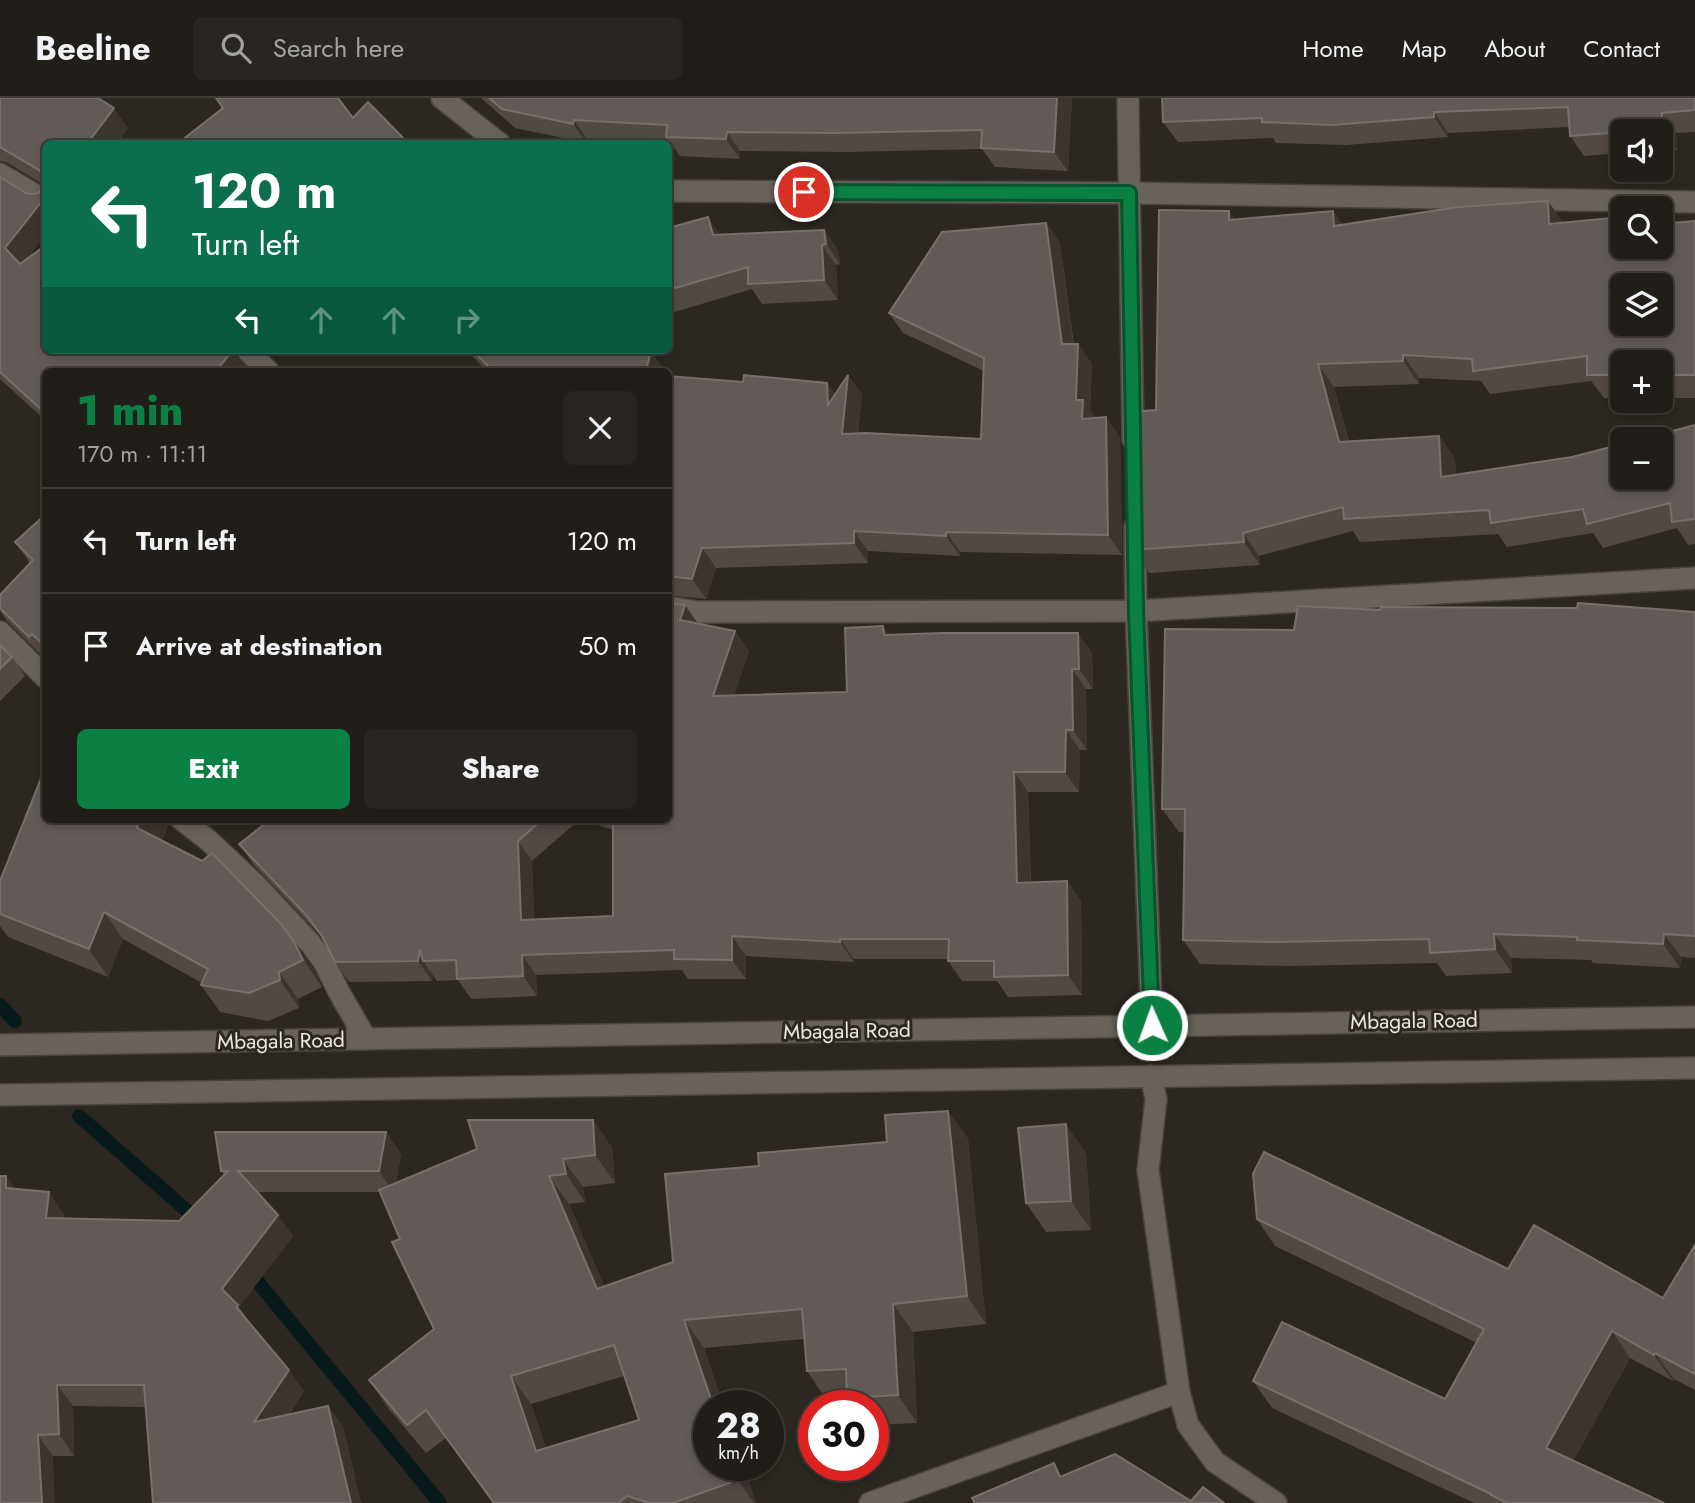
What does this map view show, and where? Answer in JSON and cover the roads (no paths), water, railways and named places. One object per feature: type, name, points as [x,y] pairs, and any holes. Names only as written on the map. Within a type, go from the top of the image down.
[{"type":"street","points":[[442,98],[495,140]]},
{"type":"street","points":[[1128,98],[1134,458]]},
{"type":"street","points":[[0,174],[42,199]]},
{"type":"street","points":[[672,191],[1129,193],[1695,202]]},
{"type":"street","points":[[251,354],[265,368]]},
{"type":"street","points":[[1135,513],[1136,611],[1152,1025]]},
{"type":"street","points":[[672,608],[698,612],[1136,611],[1695,578]]},
{"type":"street","points":[[0,632],[42,674]]},
{"type":"street","points":[[186,823],[256,885],[310,943],[324,962],[366,1040]]},
{"type":"street","name":"Mbagala Road","points":[[0,1045],[1695,1017]]},
{"type":"street","points":[[0,1095],[1695,1068]]},
{"type":"street","points":[[1151,1076],[1156,1099],[1149,1170],[1179,1392],[1188,1425],[1215,1462],[1276,1503]]},
{"type":"street","points":[[870,1503],[1179,1392]]},
{"type":"waterway","points":[[0,1005],[15,1021]]},
{"type":"waterway","points":[[79,1116],[201,1223]]},
{"type":"waterway","points":[[247,1269],[440,1503]]}]
